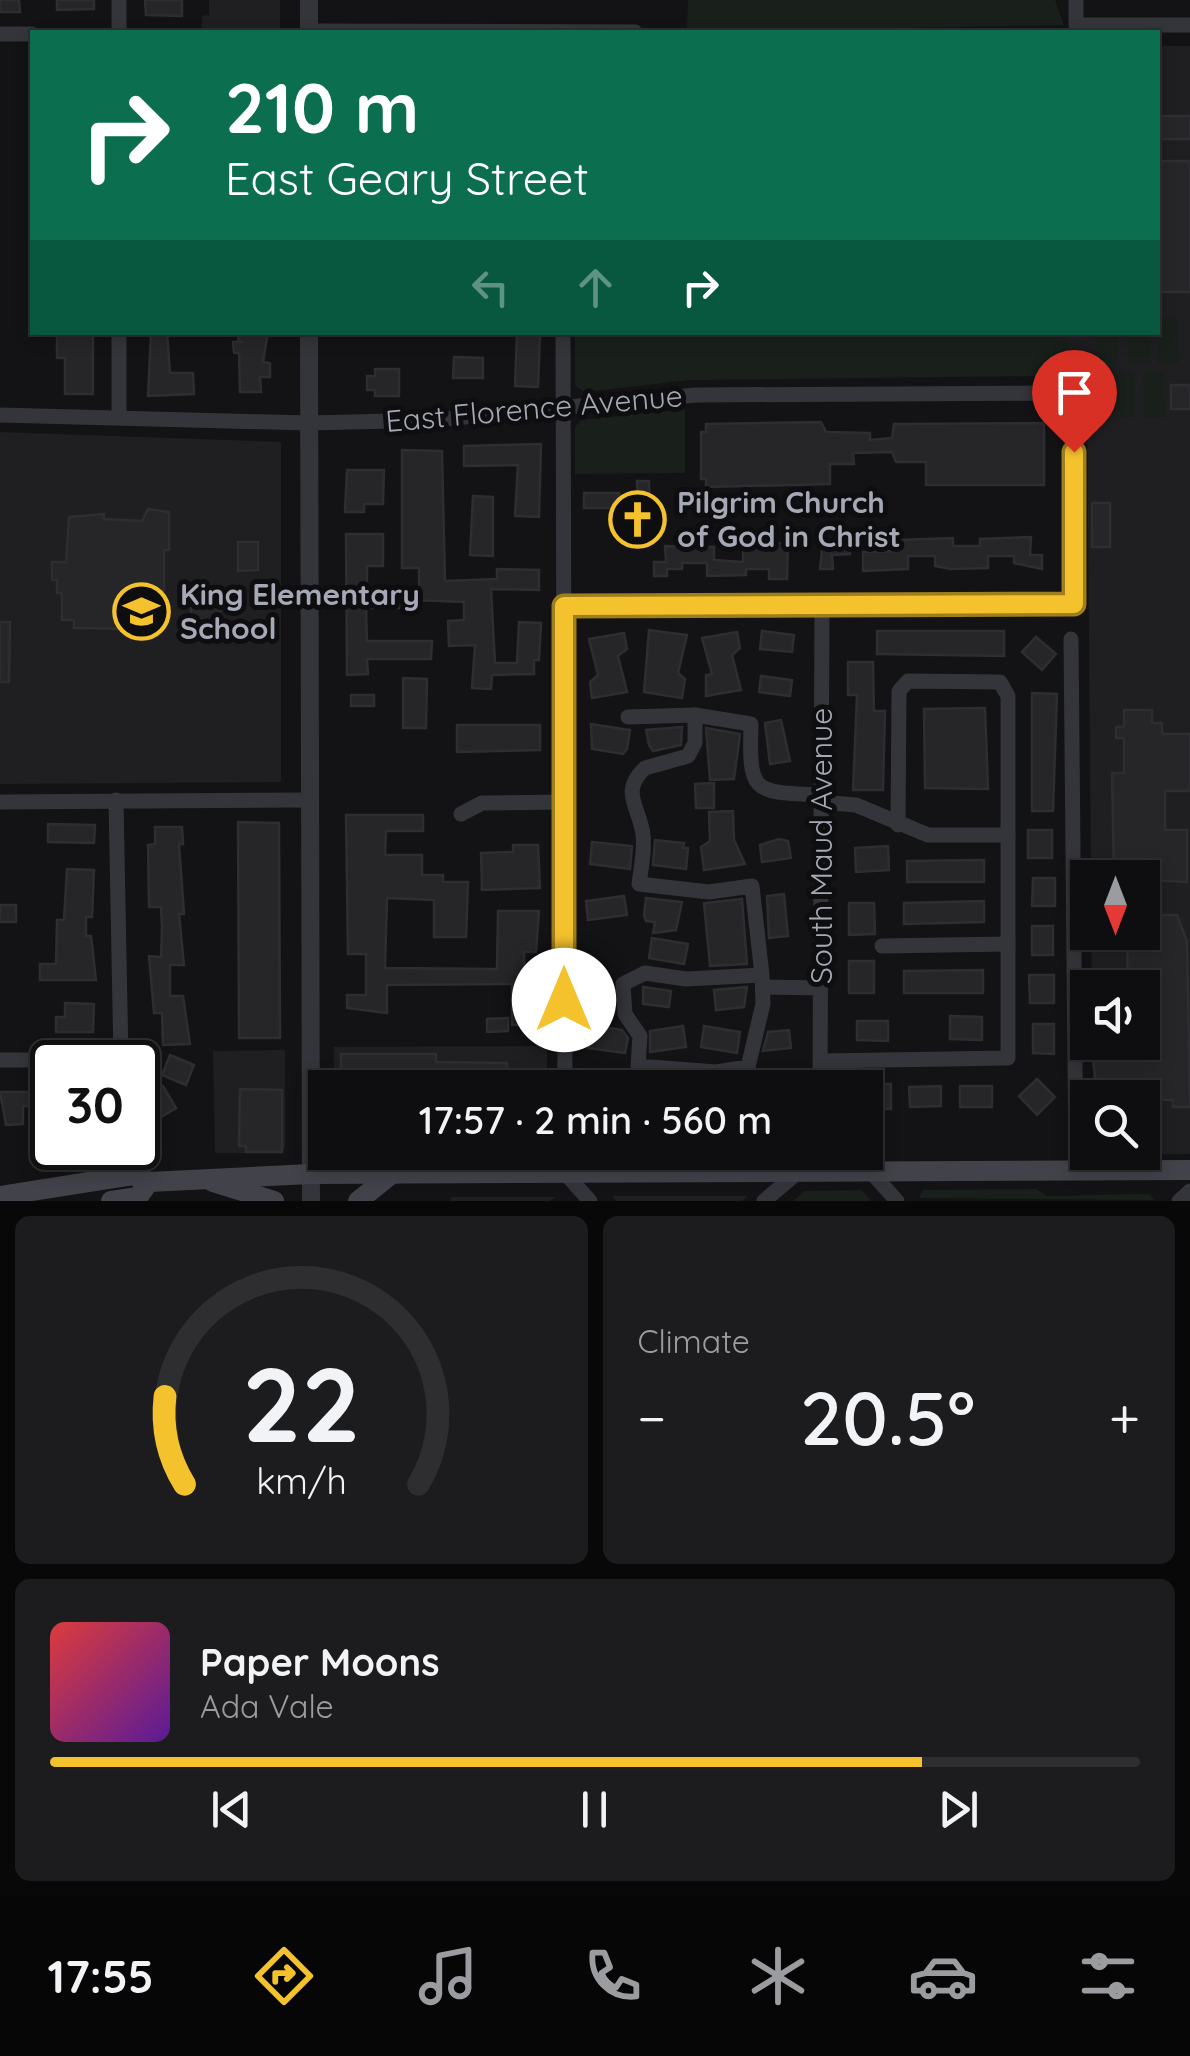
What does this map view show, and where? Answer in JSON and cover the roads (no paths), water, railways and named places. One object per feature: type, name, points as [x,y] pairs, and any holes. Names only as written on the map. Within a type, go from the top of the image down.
[{"type":"main road","points":[[0,1196],[133,1175],[149,1182],[445,1170]]},
{"type":"main road","points":[[728,1170],[804,1170]]},
{"type":"main road","points":[[861,1170],[1076,1170]]},
{"type":"main road","points":[[1160,1170],[1190,1170]]},
{"type":"main road","points":[[358,1201],[393,1173]]},
{"type":"main road","points":[[202,1178],[274,1201]]},
{"type":"main road","points":[[111,1201],[138,1196],[149,1182]]},
{"type":"street","points":[[119,0],[119,30]]},
{"type":"street","points":[[309,0],[309,30]]},
{"type":"street","points":[[1076,0],[1076,24],[1190,24]]},
{"type":"street","points":[[0,34],[30,34]]},
{"type":"street","points":[[119,335],[119,415]]},
{"type":"street","points":[[309,335],[312,1201]]},
{"type":"street","points":[[563,335],[565,1070]]},
{"type":"street","name":"East Florence Avenue","points":[[0,415],[309,422],[433,420],[696,395],[1050,393],[1068,398],[1074,416],[1074,604],[822,604]]},
{"type":"street","points":[[564,606],[822,604]]},
{"type":"street","name":"South Maud Avenue","points":[[820,1070],[822,604]]},
{"type":"street","points":[[1070,639],[1075,1080]]},
{"type":"street","points":[[820,1060],[1008,1058],[1008,696],[1000,682],[908,681],[899,691],[898,825]]},
{"type":"street","points":[[694,715],[694,743],[688,756],[644,768],[631,788],[630,798],[643,832],[639,884],[709,892],[752,886],[763,981],[748,1067],[716,1072],[638,1066],[640,1036],[625,1014],[623,984],[645,972],[686,979],[763,981],[821,988]]},
{"type":"street","points":[[628,717],[694,715],[751,724],[750,774],[769,792],[856,805],[928,835],[1008,835]]},
{"type":"street","points":[[116,800],[122,1040]]},
{"type":"street","points":[[0,802],[310,800]]},
{"type":"street","points":[[461,814],[482,803],[564,802]]},
{"type":"street","points":[[882,946],[1008,944]]},
{"type":"street","points":[[0,1060],[30,1060]]},
{"type":"street","points":[[570,1170],[590,1201]]},
{"type":"street","points":[[871,1172],[897,1201]]},
{"type":"street","points":[[764,1201],[798,1173]]},
{"type":"street","points":[[1179,1201],[1190,1191]]},
{"type":"place","name":"Pilgrim Church of God in Christ","points":[[638,519]]},
{"type":"place","name":"King Elementary School","points":[[141,611]]}]
